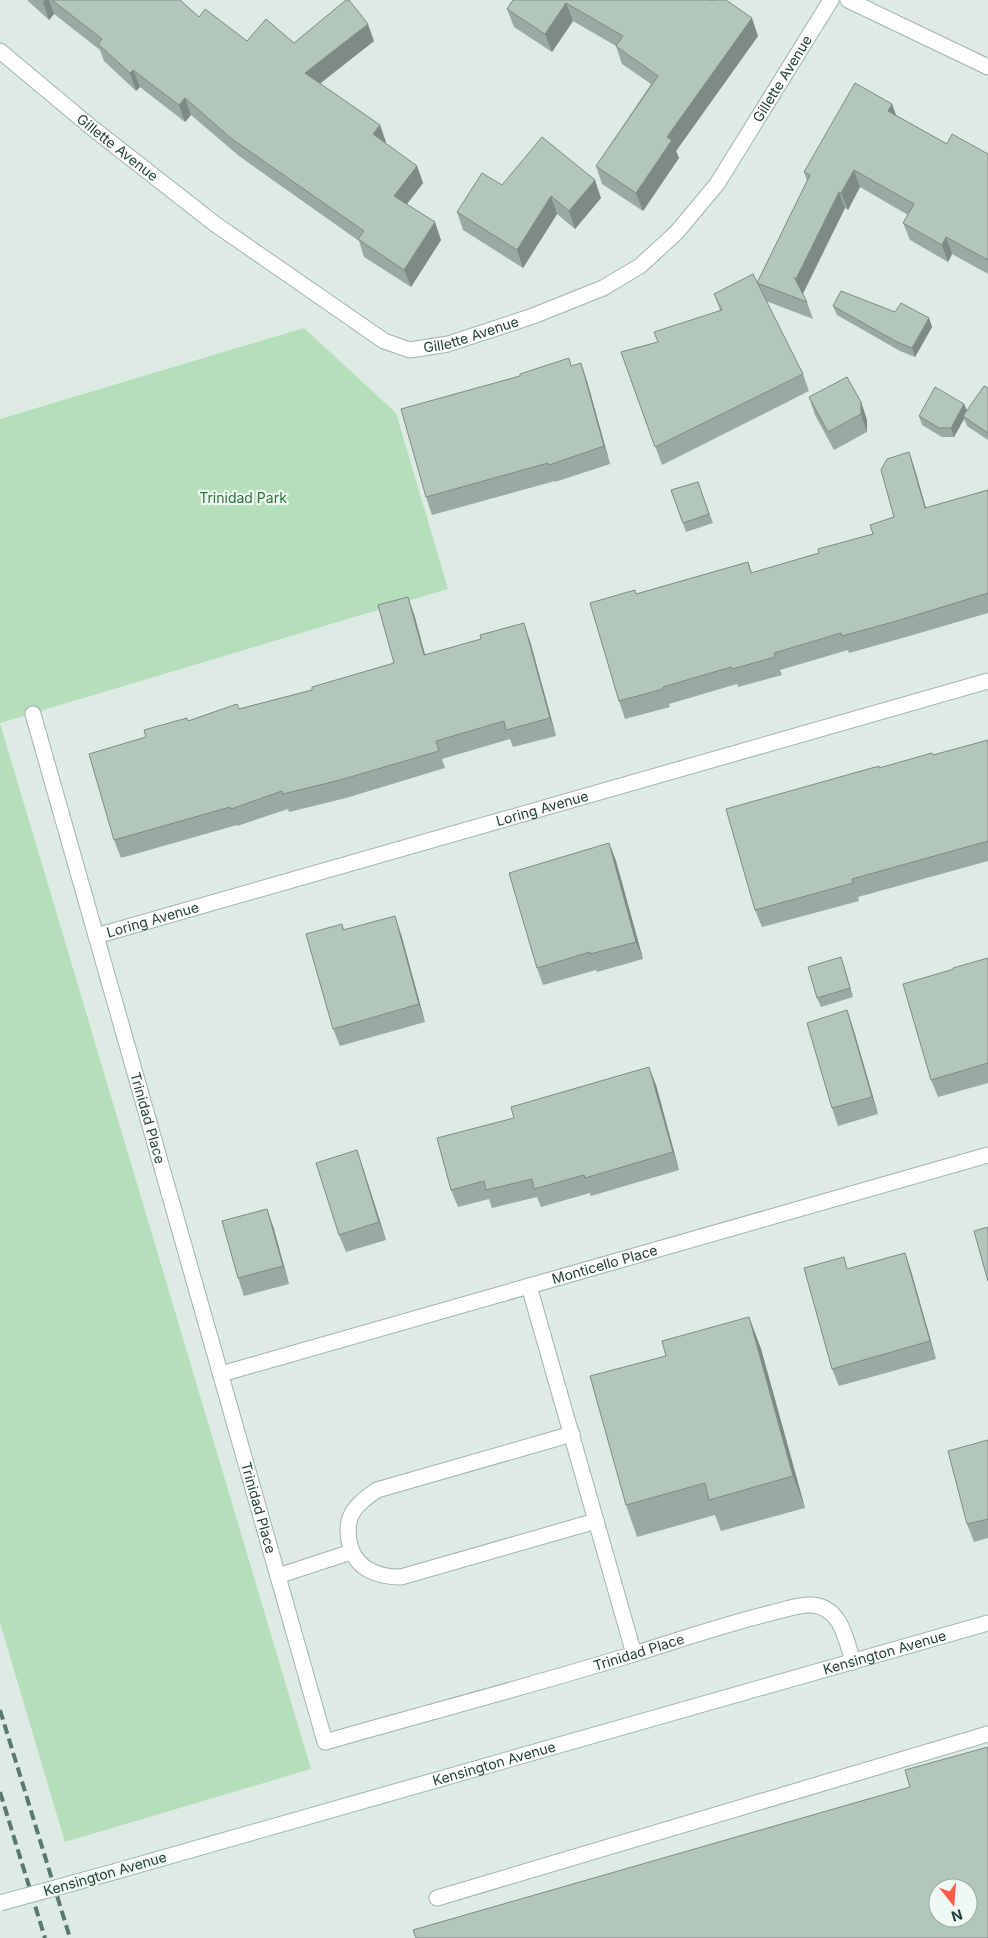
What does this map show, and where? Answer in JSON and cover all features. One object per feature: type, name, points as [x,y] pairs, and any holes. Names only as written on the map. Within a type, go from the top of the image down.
[{"type":"street","name":"Gillette Avenue","points":[[0,51],[91,127],[215,224],[384,341],[410,350],[448,344],[533,316],[603,288],[640,266],[677,232],[717,184],[831,0]]},
{"type":"street","points":[[848,0],[988,67]]},
{"type":"street","name":"Loring Avenue","points":[[96,936],[988,680]]},
{"type":"street","name":"Trinidad Place","points":[[33,714],[325,1742],[634,1654],[756,1616],[796,1607],[812,1605],[826,1609],[836,1616],[844,1630],[853,1662]]},
{"type":"street","name":"Monticello Place","points":[[221,1374],[988,1155]]},
{"type":"street","points":[[529,1286],[634,1654]]},
{"type":"street","points":[[572,1434],[377,1490],[358,1505],[350,1516],[347,1531],[351,1552],[358,1562],[372,1573],[390,1577],[401,1576],[596,1521]]},
{"type":"street","points":[[278,1576],[351,1552]]},
{"type":"street","name":"Kensington Avenue","points":[[0,1903],[988,1623]]},
{"type":"street","points":[[437,1898],[988,1734]]},
{"type":"green space","name":"Trinidad Park","points":[[304,328],[396,413],[448,589],[0,723],[0,419]]},
{"type":"green space","points":[[0,723],[311,1769],[65,1842],[0,1623]]},
{"type":"building","points":[[52,0],[180,0],[199,17],[205,9],[247,41],[266,19],[294,43],[346,0],[349,0],[368,24],[305,73],[380,125],[373,134],[417,166],[394,196],[435,222],[404,270],[358,239],[364,231],[232,139],[185,98],[179,105],[133,70],[130,73],[98,44],[102,39]]},
{"type":"building","points":[[513,0],[726,0],[752,18],[667,137],[672,140],[636,193],[596,166],[658,76],[616,46],[623,36],[566,3],[545,34],[507,9]]},
{"type":"building","points":[[855,83],[892,104],[888,111],[947,144],[952,134],[988,154],[988,260],[946,237],[942,245],[903,223],[914,204],[854,170],[841,193],[839,192],[796,279],[794,277],[807,302],[757,283],[810,175],[804,172]]},
{"type":"building","points":[[542,137],[595,180],[569,211],[551,196],[517,250],[457,212],[482,173],[502,185]]},
{"type":"building","points":[[753,274],[803,374],[655,447],[621,352],[658,342],[654,332],[722,310],[714,294]]},
{"type":"building","points":[[841,291],[895,312],[901,303],[929,318],[912,348],[897,342],[833,306]]},
{"type":"building","points":[[569,358],[571,366],[581,363],[604,446],[549,465],[548,463],[426,497],[401,409],[520,376],[520,374]]},
{"type":"building","points":[[847,377],[861,402],[861,414],[828,432],[809,397]]},
{"type":"building","points":[[984,386],[988,388],[988,433],[963,416]]},
{"type":"building","points":[[935,387],[964,404],[951,428],[939,428],[919,416]]},
{"type":"building","points":[[909,452],[925,508],[988,490],[988,593],[842,636],[841,633],[774,653],[775,657],[732,669],[731,667],[619,701],[590,603],[635,590],[636,594],[748,562],[751,573],[819,553],[818,549],[873,534],[870,525],[894,517],[881,470],[887,459]]},
{"type":"building","points":[[698,482],[709,514],[683,523],[671,490]]},
{"type":"building","points":[[408,597],[424,655],[481,639],[480,635],[524,623],[550,718],[506,730],[504,721],[436,741],[439,751],[340,780],[283,794],[282,791],[231,809],[230,807],[114,840],[89,754],[146,737],[144,730],[187,718],[188,721],[237,704],[239,709],[312,690],[312,687],[394,663],[378,605]]},
{"type":"building","points":[[988,740],[988,841],[852,879],[853,883],[755,910],[726,809],[879,766],[879,768]]},
{"type":"building","points":[[609,843],[636,942],[590,954],[590,952],[537,968],[509,873]]},
{"type":"building","points":[[395,916],[419,1004],[333,1029],[306,934],[342,924],[343,930]]},
{"type":"building","points":[[841,957],[850,988],[817,998],[808,967]]},
{"type":"building","points":[[988,958],[988,1063],[931,1080],[903,984]]},
{"type":"building","points":[[847,1010],[872,1097],[832,1108],[807,1023]]},
{"type":"building","points":[[649,1067],[673,1152],[585,1178],[584,1175],[534,1189],[532,1179],[486,1190],[484,1181],[451,1190],[437,1138],[514,1118],[511,1107]]},
{"type":"building","points":[[357,1150],[379,1222],[339,1235],[316,1163]]},
{"type":"building","points":[[267,1209],[283,1266],[238,1278],[222,1221]]},
{"type":"building","points":[[988,1227],[988,1281],[974,1231]]},
{"type":"building","points":[[905,1253],[930,1341],[832,1369],[804,1268],[844,1257],[847,1269]]},
{"type":"building","points":[[749,1317],[793,1476],[709,1500],[705,1483],[626,1505],[590,1376],[666,1356],[662,1341]]},
{"type":"building","points":[[988,1440],[988,1519],[967,1524],[948,1451]]},
{"type":"building","points":[[988,1747],[988,1938],[416,1938],[413,1930],[910,1787],[905,1770]]},
{"type":"railway","points":[[0,1710],[70,1938]]},
{"type":"railway","points":[[0,1792],[45,1938]]}]
